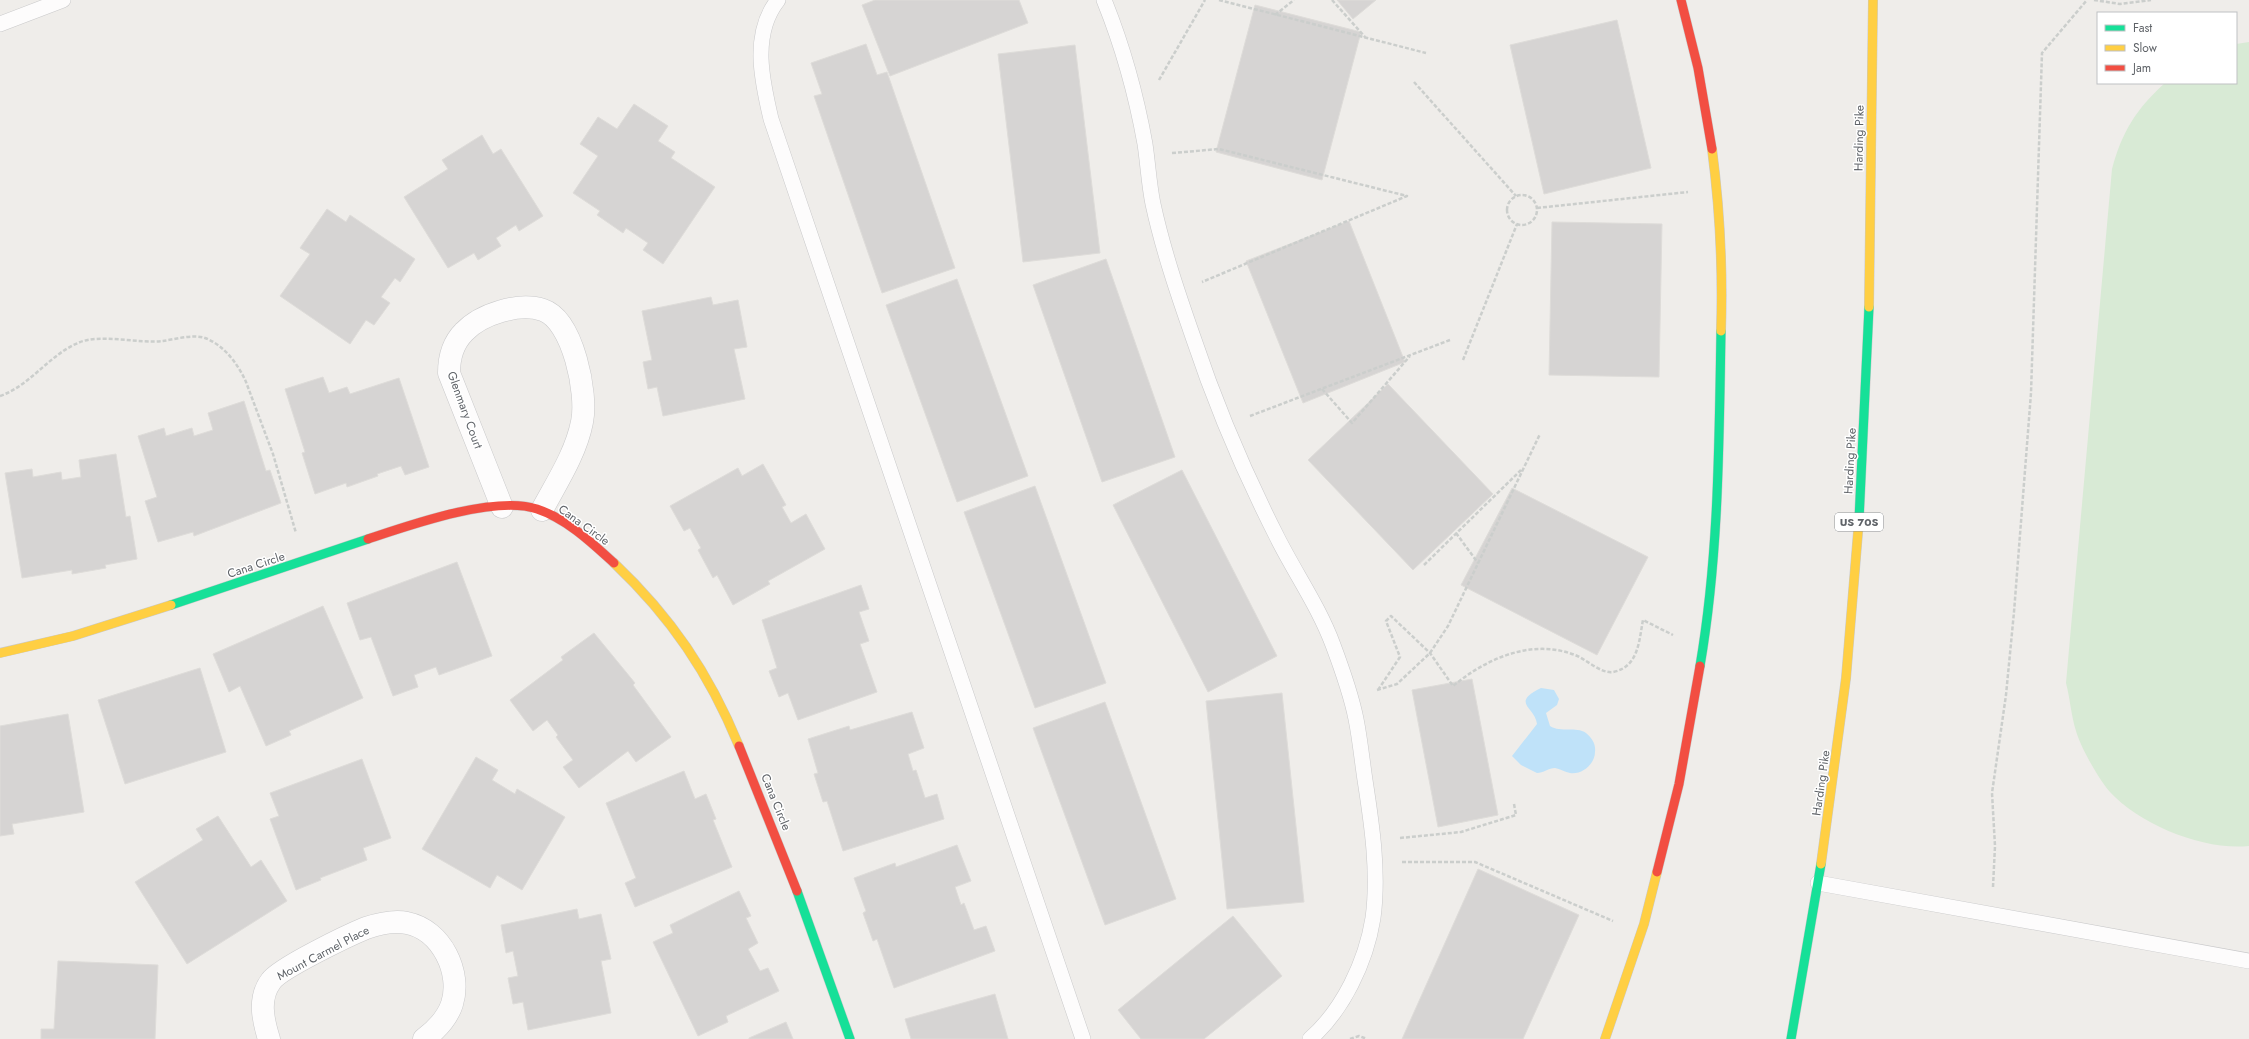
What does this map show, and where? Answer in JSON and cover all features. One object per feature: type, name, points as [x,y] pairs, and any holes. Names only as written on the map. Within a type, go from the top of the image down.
[{"type":"street","points":[[1606,1039],[1641,932],[1679,784],[1707,624],[1717,509],[1723,350],[1723,270],[1717,189],[1709,128],[1698,68],[1681,0]]},
{"type":"street","name":"Harding Pike","points":[[1791,1039],[1818,883],[1845,695],[1862,482],[1873,0]]},
{"type":"street","name":"Glenmary Court","points":[[502,507],[449,373],[450,358],[458,339],[470,327],[497,312],[523,307],[542,310],[555,318],[576,356],[583,391],[583,420],[578,439],[542,510]]},
{"type":"street","name":"Cana Circle","points":[[0,653],[77,635],[305,562],[403,528],[442,517],[502,507],[528,507],[542,510],[571,527],[640,587],[678,633],[703,670],[724,711],[755,783],[850,1039]]},
{"type":"street","name":"Mount Carmel Place","points":[[269,1039],[264,1023],[262,1007],[266,991],[276,975],[366,928],[396,922],[408,923],[431,935],[442,947],[450,961],[454,978],[455,993],[451,1006],[445,1019],[424,1039]]},
{"type":"lane","points":[[0,24],[63,0]]},
{"type":"lane","points":[[778,0],[767,19],[761,49],[761,76],[771,120],[1083,1039]]},
{"type":"lane","points":[[1104,0],[1119,37],[1132,79],[1153,201],[1164,250],[1178,292],[1226,425],[1253,489],[1288,559],[1323,620],[1333,643],[1356,720],[1373,841],[1373,917],[1366,945],[1352,982],[1333,1014],[1310,1039]]},
{"type":"lane","points":[[1818,883],[1990,912],[2249,961]]},
{"type":"path","points":[[1139,116],[1205,0]]},
{"type":"path","points":[[1219,0],[1426,53]]},
{"type":"path","points":[[1275,15],[1294,0]]},
{"type":"path","points":[[1332,0],[1365,38]]},
{"type":"path","points":[[1990,912],[1995,866],[1992,793],[2006,695],[2024,509],[2031,393],[2042,53],[2086,0]]},
{"type":"path","points":[[2094,0],[2120,4],[2151,0]]},
{"type":"path","points":[[1414,82],[1516,196]]},
{"type":"path","points":[[1146,155],[1219,149],[1407,196],[1178,292]]},
{"type":"path","points":[[1537,208],[1717,189]]},
{"type":"path","points":[[1516,196],[1529,196],[1535,201],[1537,208],[1535,218],[1524,225],[1517,224],[1510,219],[1507,211],[1508,204],[1516,196]]},
{"type":"path","points":[[1464,360],[1517,224]]},
{"type":"path","points":[[0,396],[21,385],[79,342],[100,339],[149,342],[192,336],[206,338],[228,354],[241,371],[246,382],[273,454],[305,562]]},
{"type":"path","points":[[1226,425],[1450,340]]},
{"type":"path","points":[[1322,389],[1352,423],[1411,355]]},
{"type":"path","points":[[1350,699],[1397,684],[1430,653],[1448,626],[1540,434]]},
{"type":"path","points":[[1424,565],[1523,468]]},
{"type":"path","points":[[1456,533],[1478,563]]},
{"type":"path","points":[[1378,690],[1400,657],[1386,621],[1391,616],[1430,653],[1452,686],[1472,670],[1485,663],[1511,653],[1533,649],[1555,650],[1574,654],[1602,669],[1610,672],[1617,671],[1626,667],[1636,654],[1643,620],[1702,650]]},
{"type":"path","points":[[1373,841],[1461,832],[1516,815],[1514,804]]},
{"type":"path","points":[[1373,862],[1475,862],[1641,932]]},
{"type":"path","points":[[1350,1039],[1359,1036],[1367,1039]]},
{"type":"green space","points":[[2249,42],[2249,846],[2213,844],[2194,840],[2156,825],[2138,815],[2123,804],[2110,792],[2100,779],[2090,763],[2078,738],[2066,683],[2112,169],[2120,144],[2131,122],[2146,102],[2164,84],[2237,84],[2237,44]]},
{"type":"water","points":[[1541,688],[1554,690],[1559,699],[1557,705],[1546,713],[1550,726],[1559,729],[1582,731],[1586,733],[1593,741],[1595,749],[1593,761],[1587,768],[1575,773],[1570,773],[1555,768],[1537,773],[1521,765],[1512,756],[1537,724],[1526,702],[1527,698],[1532,693]]},
{"type":"building","points":[[875,0],[1019,0],[1028,23],[890,76],[862,5]]},
{"type":"building","points":[[1337,0],[1376,0],[1353,19]]},
{"type":"building","points":[[1255,5],[1361,32],[1322,180],[1216,152]]},
{"type":"building","points":[[1617,20],[1651,168],[1544,194],[1510,45]]},
{"type":"building","points":[[866,44],[877,75],[887,72],[955,268],[882,293],[814,96],[822,94],[811,63]]},
{"type":"building","points":[[1075,45],[1100,253],[1023,262],[998,54]]},
{"type":"building","points":[[634,104],[668,126],[658,141],[675,152],[671,158],[715,187],[663,264],[643,250],[648,243],[626,228],[623,233],[597,215],[600,211],[573,193],[598,156],[580,144],[598,117],[617,129]]},
{"type":"building","points":[[482,135],[493,154],[501,149],[543,216],[519,231],[516,225],[496,238],[501,246],[478,260],[474,253],[448,268],[404,197],[448,169],[442,160]]},
{"type":"building","points":[[327,209],[346,222],[350,215],[415,259],[400,282],[395,278],[381,297],[390,303],[374,325],[366,320],[350,344],[280,296],[310,254],[300,248]]},
{"type":"building","points":[[1349,221],[1405,362],[1303,403],[1246,261]]},
{"type":"building","points":[[1552,222],[1662,224],[1659,377],[1549,375]]},
{"type":"building","points":[[1106,259],[1175,457],[1102,482],[1033,285]]},
{"type":"building","points":[[957,279],[1028,476],[957,502],[886,305]]},
{"type":"building","points":[[711,297],[713,305],[738,300],[747,347],[734,349],[745,399],[663,416],[657,387],[648,389],[643,362],[652,360],[642,311]]},
{"type":"building","points":[[323,377],[329,393],[347,387],[350,394],[399,378],[429,467],[405,475],[401,466],[377,474],[378,476],[347,487],[346,483],[315,494],[302,453],[305,452],[285,389]]},
{"type":"building","points":[[1388,384],[1493,494],[1413,570],[1308,460]]},
{"type":"building","points":[[244,401],[266,471],[270,470],[281,503],[194,536],[193,532],[158,542],[145,501],[157,497],[138,436],[164,428],[166,436],[192,428],[194,436],[213,430],[208,413]]},
{"type":"building","points":[[116,454],[126,517],[130,516],[137,559],[105,565],[106,568],[72,574],[72,570],[22,578],[5,473],[32,469],[33,477],[61,472],[62,480],[81,477],[79,460]]},
{"type":"building","points":[[763,464],[786,505],[782,507],[791,523],[806,514],[825,549],[768,581],[770,584],[733,605],[717,575],[713,578],[698,550],[701,548],[690,528],[684,531],[670,506],[738,468],[742,476]]},
{"type":"building","points":[[1182,470],[1277,656],[1208,692],[1113,505]]},
{"type":"building","points":[[1035,486],[1106,683],[1035,708],[964,512]]},
{"type":"building","points":[[1512,488],[1648,557],[1597,655],[1461,585]]},
{"type":"building","points":[[457,562],[492,656],[439,675],[436,667],[414,675],[418,687],[393,696],[371,637],[360,640],[347,603]]},
{"type":"building","points":[[861,585],[869,609],[859,612],[869,641],[860,644],[877,692],[798,720],[788,693],[779,697],[769,671],[777,668],[762,620]]},
{"type":"building","points":[[323,606],[363,698],[289,731],[291,735],[266,746],[240,686],[229,692],[213,654]]},
{"type":"building","points":[[594,633],[635,683],[633,685],[671,737],[636,762],[628,751],[579,788],[563,767],[573,760],[556,737],[558,735],[547,720],[533,731],[510,700],[563,660],[561,657]]},
{"type":"building","points":[[200,668],[226,752],[125,784],[98,700]]},
{"type":"building","points":[[1472,679],[1498,815],[1438,827],[1412,690]]},
{"type":"building","points":[[1282,693],[1304,902],[1227,909],[1206,701]]},
{"type":"building","points":[[1105,702],[1176,899],[1105,925],[1033,728]]},
{"type":"building","points":[[912,712],[924,748],[908,754],[913,771],[916,770],[925,798],[937,794],[944,819],[843,851],[827,801],[823,802],[814,774],[818,773],[808,739],[849,726],[850,730]]},
{"type":"building","points":[[68,714],[84,812],[12,824],[14,834],[0,836],[0,726]]},
{"type":"building","points":[[476,757],[498,770],[492,780],[515,794],[517,789],[565,817],[522,890],[497,875],[490,888],[422,849]]},
{"type":"building","points":[[362,759],[391,838],[363,848],[367,860],[320,878],[321,880],[296,890],[270,819],[279,816],[270,793]]},
{"type":"building","points":[[684,771],[695,799],[706,794],[716,819],[713,820],[732,867],[635,907],[625,883],[636,878],[606,803]]},
{"type":"building","points":[[218,816],[251,867],[261,860],[287,901],[187,964],[135,882],[203,840],[196,829]]},
{"type":"building","points":[[957,845],[971,881],[955,887],[961,905],[964,903],[974,930],[986,926],[995,951],[894,988],[877,939],[873,941],[863,913],[866,911],[854,878],[895,863],[896,867]]},
{"type":"building","points":[[1478,869],[1579,915],[1523,1039],[1402,1039]]},
{"type":"building","points":[[739,891],[751,916],[746,918],[758,943],[748,949],[760,971],[768,968],[779,991],[726,1016],[728,1022],[698,1036],[653,942],[673,933],[670,925]]},
{"type":"building","points":[[577,909],[579,919],[601,914],[611,959],[601,961],[611,1013],[528,1030],[523,1002],[513,1004],[508,978],[518,976],[513,951],[506,953],[501,925]]},
{"type":"building","points":[[1233,916],[1282,976],[1204,1039],[1141,1039],[1118,1010]]},
{"type":"building","points":[[58,961],[158,965],[155,1039],[41,1039],[41,1029],[54,1029]]},
{"type":"building","points":[[995,994],[1008,1039],[911,1039],[905,1019]]},
{"type":"building","points":[[786,1022],[793,1039],[749,1039],[749,1038]]},
{"type":"traffic: fast","points":[[1859,520],[1869,307]]},
{"type":"traffic: fast","points":[[1700,666],[1711,583],[1717,499],[1721,331]]},
{"type":"traffic: fast","points":[[171,605],[368,539]]},
{"type":"traffic: fast","points":[[1791,1039],[1821,864]]},
{"type":"traffic: fast","points":[[797,891],[850,1039]]},
{"type":"traffic: slow","points":[[1869,307],[1873,0]]},
{"type":"traffic: slow","points":[[1712,149],[1720,240],[1722,285],[1721,331]]},
{"type":"traffic: slow","points":[[1821,864],[1846,678],[1859,520]]},
{"type":"traffic: slow","points":[[614,563],[635,583],[671,625],[687,647],[715,694],[739,746]]},
{"type":"traffic: slow","points":[[0,653],[73,636],[171,605]]},
{"type":"traffic: slow","points":[[1605,1039],[1644,924],[1657,872]]},
{"type":"traffic: jam","points":[[1681,0],[1698,68],[1712,149]]},
{"type":"traffic: jam","points":[[368,539],[406,526],[452,514],[499,506],[519,506],[537,509],[548,513],[578,532],[614,563]]},
{"type":"traffic: jam","points":[[1657,872],[1679,784],[1700,666]]},
{"type":"traffic: jam","points":[[739,746],[797,891]]}]
